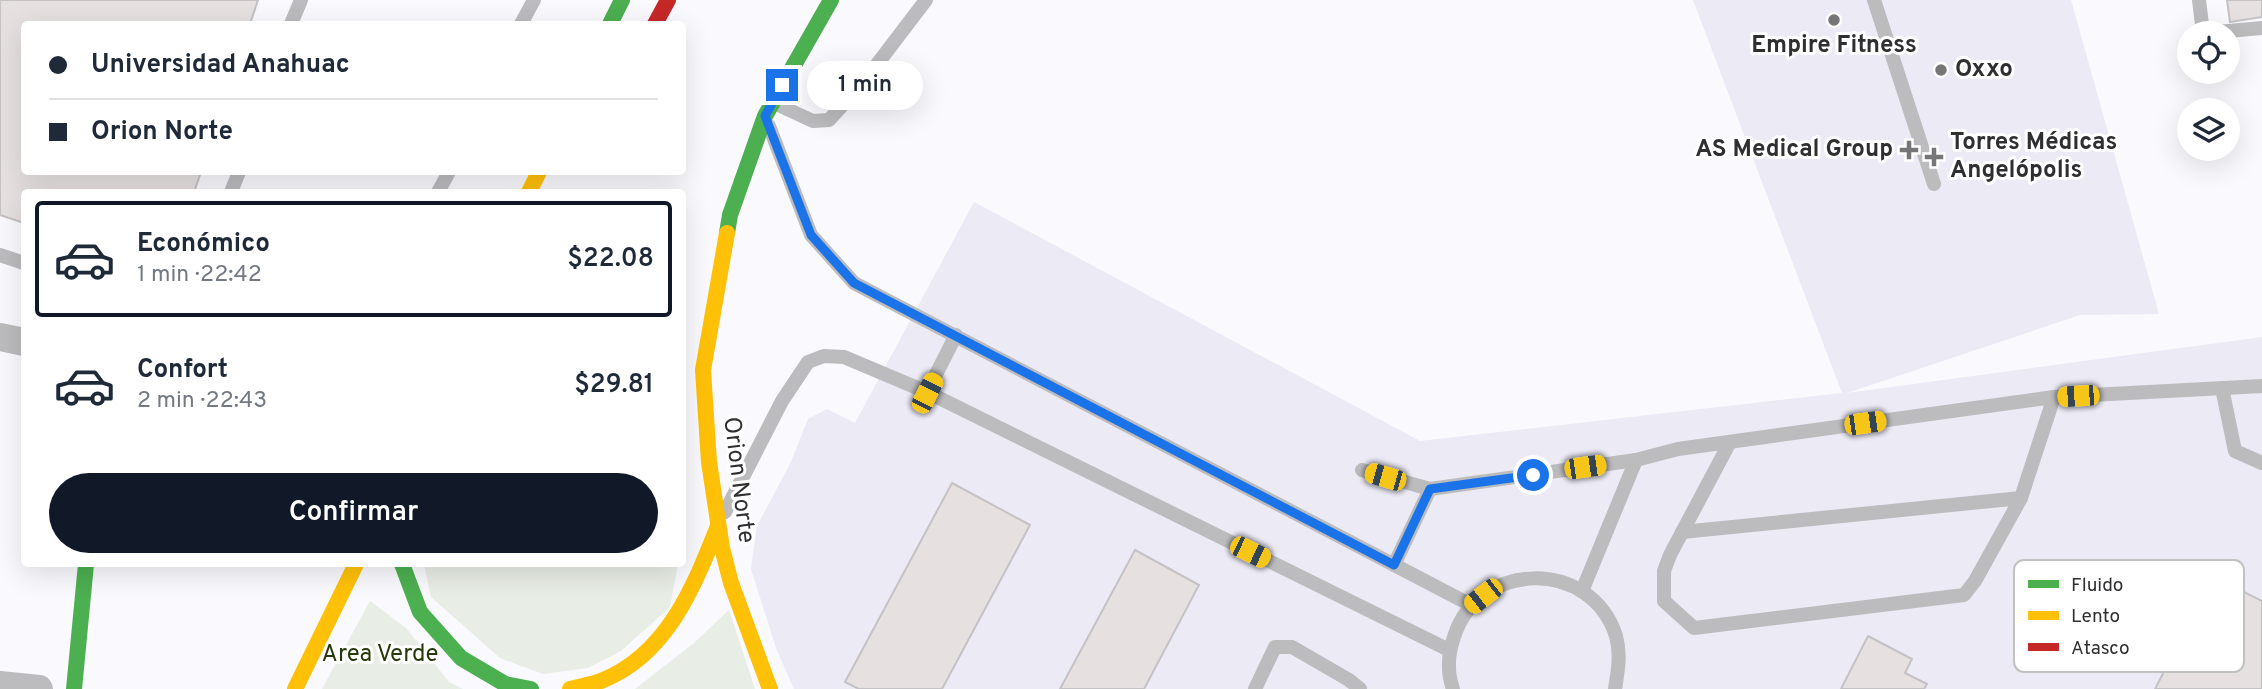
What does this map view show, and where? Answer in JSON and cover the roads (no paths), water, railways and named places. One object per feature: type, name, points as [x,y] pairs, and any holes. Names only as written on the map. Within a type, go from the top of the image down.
[{"type":"street","points":[[612,21],[622,0]]},
{"type":"street","points":[[658,21],[668,0]]},
{"type":"street","name":"Orion Norte","points":[[770,689],[731,583],[718,526],[709,462],[703,370],[730,215],[769,109],[831,0]]},
{"type":"street","points":[[0,337],[21,341]]},
{"type":"street","points":[[691,349],[703,370]]},
{"type":"street","points":[[570,689],[595,685],[623,671],[662,636],[684,604],[718,526]]},
{"type":"street","points":[[74,689],[86,567]]},
{"type":"street","points":[[295,689],[355,567]]},
{"type":"street","points":[[403,567],[420,612],[461,658],[505,684],[531,689]]},
{"type":"street","points":[[0,685],[38,689]]},
{"type":"lane","points":[[292,21],[301,0]]},
{"type":"lane","points":[[523,21],[534,0]]},
{"type":"lane","points":[[769,109],[813,121],[829,120],[862,84],[926,0]]},
{"type":"lane","points":[[1874,0],[1934,184]]},
{"type":"lane","points":[[2199,0],[2202,21]]},
{"type":"lane","points":[[2240,30],[2262,28]]},
{"type":"lane","points":[[769,109],[811,235],[854,283],[1471,605]]},
{"type":"lane","points":[[0,255],[21,262]]},
{"type":"lane","points":[[927,393],[956,335]]},
{"type":"lane","points":[[718,526],[782,401],[808,362],[824,356],[844,357],[927,393],[1449,650]]},
{"type":"lane","points":[[1362,470],[1430,489],[1636,460],[1678,449],[2054,397],[2262,386]]},
{"type":"lane","points":[[2222,388],[2235,451],[2262,463]]},
{"type":"lane","points":[[1730,442],[1664,571],[1664,601],[1694,628],[1964,595],[1975,581],[2021,498],[2054,397]]},
{"type":"lane","points":[[1582,591],[1636,460]]},
{"type":"lane","points":[[1394,565],[1430,489]]},
{"type":"lane","points":[[1682,532],[2021,498]]},
{"type":"lane","points":[[1453,689],[1449,678],[1449,650],[1457,626],[1471,605],[1495,586],[1524,578],[1555,579],[1582,591],[1603,611],[1616,636],[1620,663],[1615,689]]},
{"type":"lane","points":[[1255,689],[1275,647],[1292,647],[1354,684]]},
{"type":"place","name":"Empire Fitness","points":[[1834,20]]},
{"type":"place","name":"Oxxo","points":[[1941,70]]},
{"type":"place","name":"AS Medical Group","points":[[1909,150]]},
{"type":"place","name":"Torres Médicas Angelópolis","points":[[1934,157]]},
{"type":"park label","name":"Area Verde","points":[[380,655]]}]
